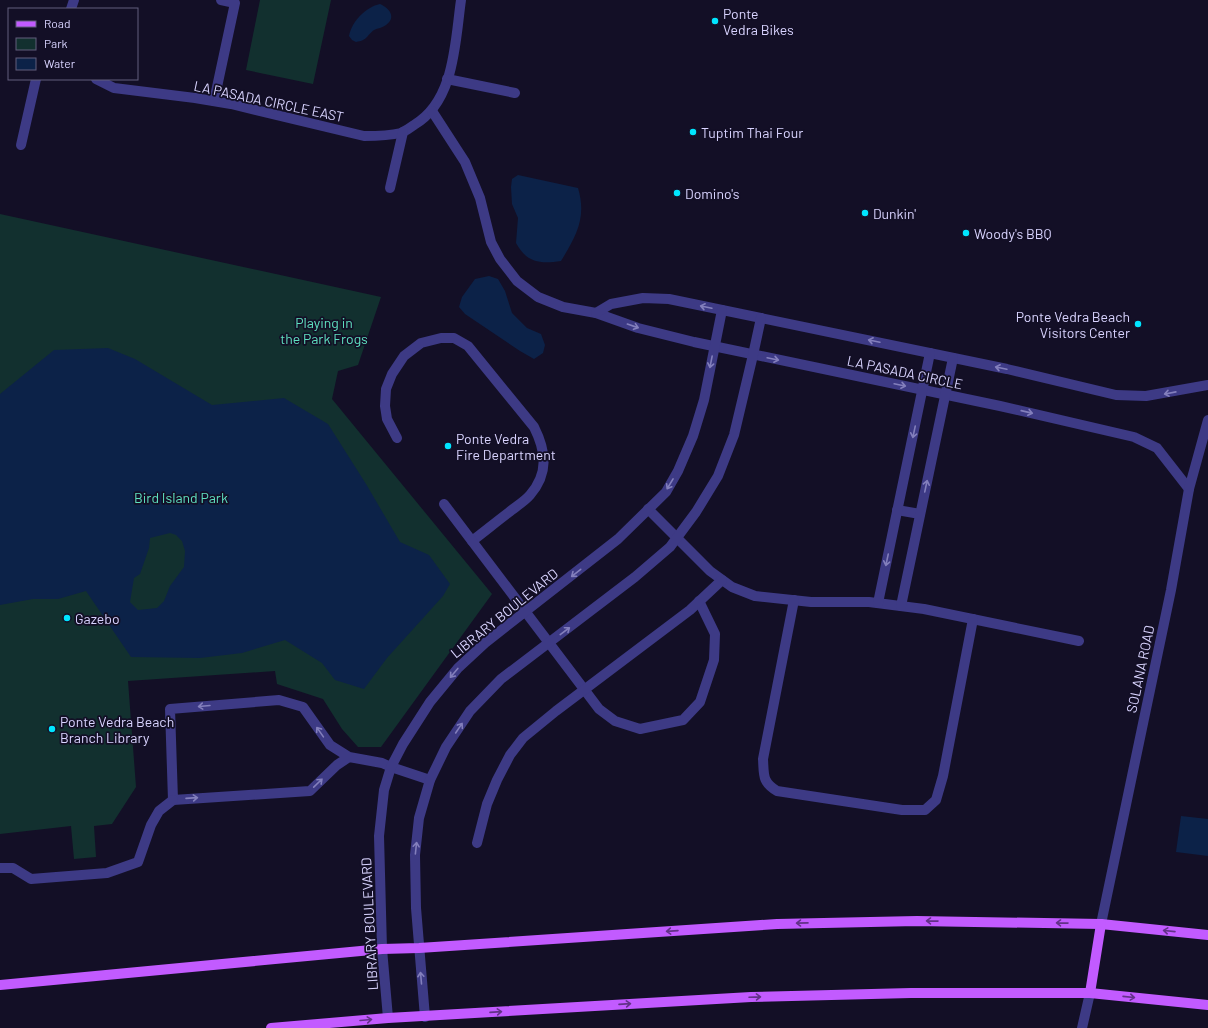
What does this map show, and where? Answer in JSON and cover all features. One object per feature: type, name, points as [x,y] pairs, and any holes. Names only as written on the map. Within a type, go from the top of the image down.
[{"type":"main road","points":[[0,985],[382,949],[419,948],[777,924],[917,921],[1101,924],[1208,935]]},
{"type":"main road","points":[[1090,993],[1101,924]]},
{"type":"main road","points":[[271,1028],[388,1018],[751,997],[911,993],[1090,993],[1208,1005]]},
{"type":"street","points":[[214,101],[235,3],[220,0]]},
{"type":"street","name":"LA PASADA CIRCLE EAST","points":[[98,80],[114,88],[214,101],[364,136],[383,136],[402,132],[421,121],[432,111],[443,93],[451,66],[461,0]]},
{"type":"street","points":[[21,145],[36,80]]},
{"type":"street","points":[[447,80],[515,93]]},
{"type":"street","name":"LA PASADA CIRCLE","points":[[432,111],[465,162],[480,198],[491,242],[500,259],[517,281],[538,297],[563,307],[596,313],[638,328],[714,347],[922,390],[1134,437],[1157,448],[1190,490]]},
{"type":"street","points":[[390,188],[402,132]]},
{"type":"street","name":"LA PASADA CIRCLE","points":[[596,313],[611,304],[644,298],[669,299],[1007,369],[1116,395],[1146,396],[1208,385]]},
{"type":"street","name":"LIBRARY BOULEVARD","points":[[388,1018],[382,949],[379,836],[384,790],[391,767],[403,744],[430,702],[458,668],[485,643],[618,540],[666,492],[678,471],[693,436],[704,400],[722,310]]},
{"type":"street","points":[[424,1017],[415,855],[419,818],[430,780],[446,747],[470,711],[501,679],[635,577],[670,547],[696,512],[718,476],[734,435],[761,318]]},
{"type":"street","points":[[396,438],[387,419],[385,406],[386,388],[392,374],[404,356],[421,343],[441,338],[454,338],[468,346],[534,427],[541,441],[544,458],[543,471],[537,484],[530,496],[472,541]]},
{"type":"street","points":[[878,604],[930,353]]},
{"type":"street","points":[[901,606],[953,358]]},
{"type":"street","name":"SOLANA ROAD","points":[[1101,924],[1171,590],[1190,490],[1208,424]]},
{"type":"street","points":[[444,504],[525,612],[550,642],[599,709],[615,721],[640,730],[683,720],[700,702],[714,660],[715,634],[699,601]]},
{"type":"street","points":[[648,510],[710,571],[732,587],[755,596],[811,602],[870,602],[924,609],[1079,641]]},
{"type":"street","points":[[897,510],[920,514]]},
{"type":"street","points":[[477,843],[487,804],[497,780],[510,755],[523,738],[690,610],[722,580]]},
{"type":"street","points":[[794,600],[763,759],[764,779],[769,786],[777,791],[902,810],[925,810],[936,800],[943,776],[973,619]]},
{"type":"street","points":[[173,800],[170,709],[279,700],[303,708],[330,745],[349,757],[382,762],[391,767],[430,780]]},
{"type":"street","points":[[0,868],[13,868],[31,879],[107,873],[138,862],[151,825],[159,811],[173,800],[310,791],[337,765],[349,757]]},
{"type":"street","points":[[1082,1028],[1090,993]]},
{"type":"green space","points":[[260,0],[331,0],[313,84],[246,70]]},
{"type":"green space","name":"Bird Island Park","points":[[0,214],[381,297],[358,365],[338,371],[332,399],[492,594],[381,747],[358,747],[342,729],[323,699],[277,684],[275,671],[128,681],[136,787],[112,824],[94,826],[96,857],[74,859],[71,826],[0,834]]},
{"type":"water","points":[[380,4],[389,10],[391,19],[389,22],[374,30],[363,40],[356,42],[352,40],[349,36],[356,20],[365,11]]},
{"type":"water","points":[[518,175],[578,188],[581,218],[575,235],[561,261],[535,261],[525,255],[516,243],[518,218],[512,204],[511,187],[512,179]]},
{"type":"water","points":[[489,276],[498,279],[505,291],[512,313],[527,328],[541,334],[545,345],[543,353],[534,359],[465,314],[459,307],[462,297],[475,279]]},
{"type":"water","points":[[108,348],[135,359],[212,405],[284,398],[328,424],[400,542],[429,555],[450,584],[443,596],[387,658],[364,689],[335,680],[322,663],[285,640],[242,653],[200,658],[131,657],[86,591],[58,599],[33,599],[0,605],[0,394],[54,350]],"holes":[[[170,533],[176,535],[182,541],[185,551],[184,567],[170,586],[164,601],[157,608],[138,610],[130,602],[134,578],[140,574],[149,548],[150,538]]]},
{"type":"water","points":[[1181,816],[1208,819],[1208,856],[1176,852]]},
{"type":"place","name":"Ponte Vedra Bikes","points":[[715,21]]},
{"type":"place","name":"Tuptim Thai Four","points":[[693,132]]},
{"type":"place","name":"Domino's","points":[[677,193]]},
{"type":"place","name":"Dunkin'","points":[[865,213]]},
{"type":"place","name":"Woody's BBQ","points":[[966,233]]},
{"type":"place","name":"Ponte Vedra Beach Visitors Center","points":[[1138,324]]},
{"type":"place","name":"Ponte Vedra Fire Department","points":[[448,446]]},
{"type":"place","name":"Gazebo","points":[[67,618]]},
{"type":"place","name":"Ponte Vedra Beach Branch Library","points":[[52,729]]},
{"type":"park label","name":"Playing in the Park Frogs","points":[[324,330]]}]
